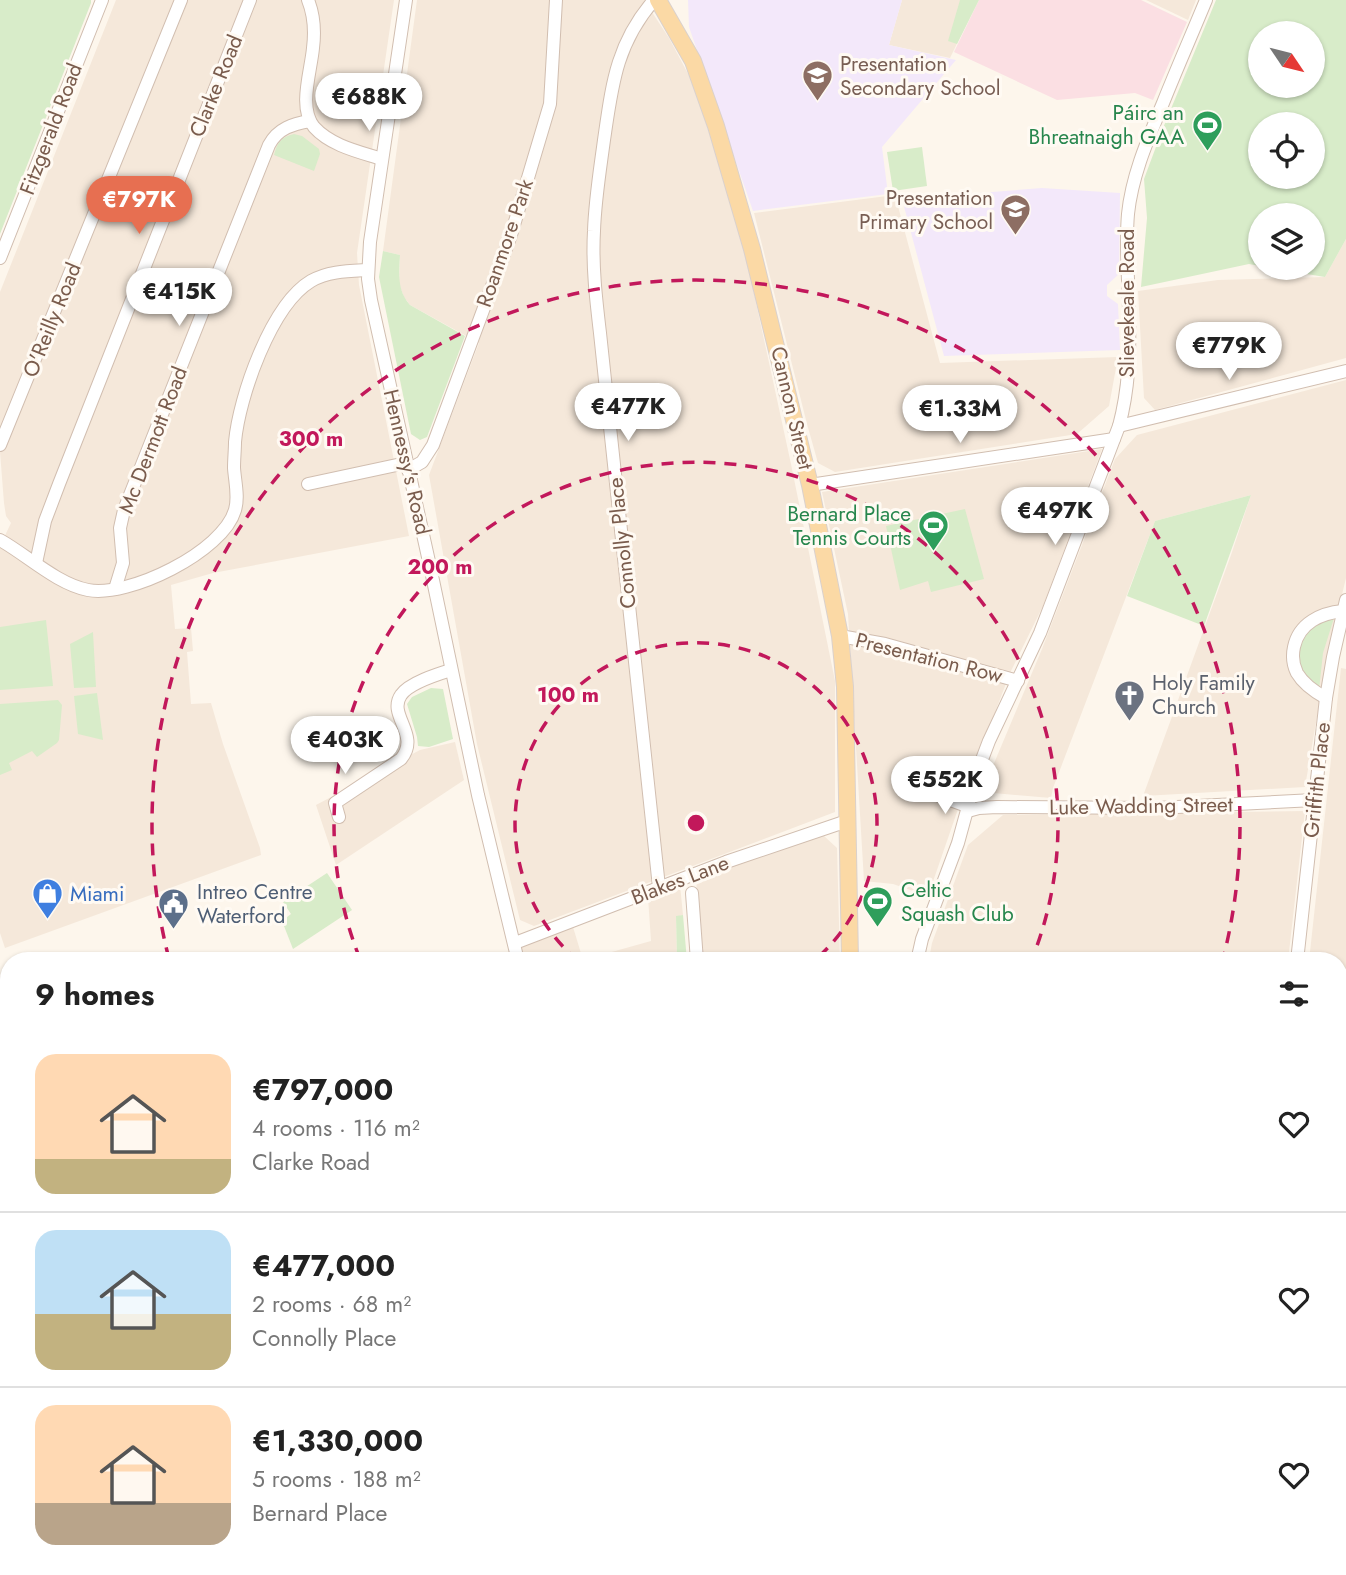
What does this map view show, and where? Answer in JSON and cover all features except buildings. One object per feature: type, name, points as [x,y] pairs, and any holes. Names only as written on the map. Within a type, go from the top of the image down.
[{"type":"main road","name":"Cannon Street","points":[[656,0],[693,61],[719,137],[766,302],[810,485],[840,636],[847,712],[850,952]]},
{"type":"street","name":"Fitzgerald Road","points":[[0,258],[102,0]]},
{"type":"street","name":"O'Reilly Road","points":[[0,445],[181,0]]},
{"type":"street","name":"Clarke Road","points":[[36,563],[59,484],[250,0]]},
{"type":"street","points":[[309,0],[314,36],[306,101],[310,121],[319,132],[337,143],[382,159]]},
{"type":"street","name":"Hennessy's Road","points":[[406,0],[368,270],[371,300],[478,795],[516,952]]},
{"type":"street","name":"Roanmore Park","points":[[407,466],[422,462],[433,444],[511,234],[550,104],[556,0]]},
{"type":"street","name":"Connolly Place","points":[[656,0],[630,33],[618,65],[600,171],[593,253],[659,887]]},
{"type":"street","name":"Slievekeale Road","points":[[919,952],[958,843],[989,741],[1040,633],[1119,426],[1129,373],[1127,244],[1132,191],[1152,129],[1206,0]]},
{"type":"street","name":"Mc Dermott Road","points":[[115,589],[123,563],[120,528],[124,510],[269,145],[282,130],[310,121]]},
{"type":"street","points":[[0,540],[67,582],[97,591],[115,589],[151,578],[180,565],[206,547],[226,528],[233,516],[236,503],[234,452],[241,408],[254,367],[272,329],[285,308],[308,283],[330,274],[368,270]]},
{"type":"street","points":[[1119,426],[1346,371]]},
{"type":"street","points":[[810,485],[1114,439]]},
{"type":"street","points":[[308,484],[407,466]]},
{"type":"street","points":[[1326,698],[1308,686],[1296,671],[1294,647],[1301,631],[1314,619],[1345,606]]},
{"type":"street","name":"Griffith Place","points":[[1298,952],[1326,698],[1332,657],[1345,606]]},
{"type":"street","name":"Presentation Row","points":[[840,636],[897,647],[1018,681]]},
{"type":"street","points":[[1332,657],[1346,660]]},
{"type":"street","points":[[339,817],[335,803],[406,753],[408,738],[397,704],[399,697],[415,684],[451,670]]},
{"type":"street","points":[[934,794],[968,809]]},
{"type":"street","name":"Luke Wadding Street","points":[[968,809],[1176,807],[1314,800]]},
{"type":"street","name":"Blakes Lane","points":[[515,943],[775,844],[847,821]]},
{"type":"street","points":[[692,893],[696,952]]},
{"type":"shaded area","points":[[116,0],[394,0],[357,253],[359,285],[409,536],[213,573],[171,585],[175,629],[191,628],[193,651],[187,652],[191,704],[211,703],[261,855],[5,948],[0,933],[0,546],[11,523],[6,516],[0,452],[0,292]]},
{"type":"shaded area","points":[[417,0],[644,0],[669,38],[694,85],[742,238],[835,681],[835,812],[534,926],[520,920],[477,744],[429,475],[479,343],[410,305],[399,284],[400,255],[383,251]]},
{"type":"shaded area","name":"Presentation Secondary School","points":[[688,0],[902,0],[889,45],[956,60],[882,147],[888,194],[753,211],[689,27]]},
{"type":"shaded area","points":[[902,0],[978,0],[950,58],[889,45]]},
{"type":"shaded area","points":[[979,0],[1141,0],[1187,22],[1153,100],[1135,93],[1057,100],[954,52]]},
{"type":"shaded area","points":[[1146,0],[1196,0],[1188,20]]},
{"type":"shaded area","name":"Presentation Primary School","points":[[1042,188],[1120,193],[1119,274],[1107,285],[1107,296],[1118,304],[1120,350],[944,356],[902,199]]},
{"type":"shaded area","points":[[895,195],[940,363],[1118,357],[1109,406],[1077,434],[835,472],[818,463],[754,213]]},
{"type":"shaded area","points":[[1346,239],[1346,358],[1155,410],[1144,398],[1138,291],[1218,280],[1325,280]]},
{"type":"shaded area","points":[[1346,380],[1346,578],[1328,652],[1305,787],[1143,796],[1251,495],[1155,521],[1051,798],[982,792],[1042,649],[1115,459],[1137,435]]},
{"type":"shaded area","points":[[1102,449],[1043,606],[1010,673],[928,896],[893,884],[864,881],[848,614],[822,492]]},
{"type":"shaded area","points":[[1341,668],[1346,669],[1346,952],[1310,952]]},
{"type":"shaded area","points":[[455,742],[464,780],[336,865],[316,805],[420,750]]},
{"type":"shaded area","points":[[1305,811],[1289,952],[930,952],[968,845],[1003,815]]},
{"type":"shaded area","points":[[823,835],[837,848],[840,952],[701,952],[696,878]]},
{"type":"shaded area","points":[[680,885],[683,915],[676,917],[677,952],[612,952],[651,941],[648,897]]},
{"type":"shaded area","points":[[573,927],[581,952],[520,952],[519,946]]},
{"type":"green space","points":[[0,0],[91,0],[91,3],[0,234]]},
{"type":"green space","points":[[960,0],[979,0],[957,44],[948,41]]},
{"type":"green space","name":"Páirc an Bhreatnaigh GAA","points":[[1216,0],[1346,0],[1346,239],[1325,277],[1325,203],[1248,203],[1248,264],[1141,287],[1147,218],[1144,179]]},
{"type":"green space","points":[[294,134],[302,136],[319,149],[314,171],[274,155],[280,141]]},
{"type":"green space","points":[[922,147],[927,186],[893,191],[887,152]]},
{"type":"green space","points":[[383,251],[400,255],[401,288],[410,305],[465,336],[427,437],[420,440],[411,434],[379,277]]},
{"type":"green space","points":[[1251,495],[1204,626],[1127,596],[1155,521]]},
{"type":"green space","name":"Bernard Place Tennis Courts","points":[[965,509],[984,579],[931,592],[928,581],[900,590],[886,526]]},
{"type":"green space","points":[[1334,618],[1323,653],[1319,690],[1302,672],[1298,651],[1311,629]]},
{"type":"green space","points":[[46,620],[53,686],[0,690],[0,627]]},
{"type":"green space","points":[[93,632],[96,687],[74,688],[70,644]]},
{"type":"green space","points":[[431,688],[443,689],[453,739],[429,747],[418,746],[407,704],[412,697]]},
{"type":"green space","points":[[97,693],[103,740],[78,734],[74,696]]},
{"type":"green space","points":[[58,700],[62,705],[57,743],[37,757],[32,751],[9,763],[12,770],[0,775],[0,704]]},
{"type":"green space","points":[[327,873],[352,910],[293,949],[282,921],[291,914],[283,902]]},
{"type":"green space","points":[[683,915],[686,952],[677,952],[676,916]]},
{"type":"place","name":"Presentation Secondary School","points":[[817,103]]},
{"type":"place","name":"Páirc an Bhreatnaigh GAA","points":[[1207,152]]},
{"type":"place","name":"Presentation Primary School","points":[[1016,237]]},
{"type":"place","name":"Bernard Place Tennis Courts","points":[[934,553]]},
{"type":"place","name":"Holy Family Church","points":[[1129,722]]},
{"type":"place","name":"Miami","points":[[47,921]]},
{"type":"place","name":"Celtic Squash Club","points":[[878,929]]},
{"type":"place","name":"Intreo Centre Waterford","points":[[174,931]]}]
